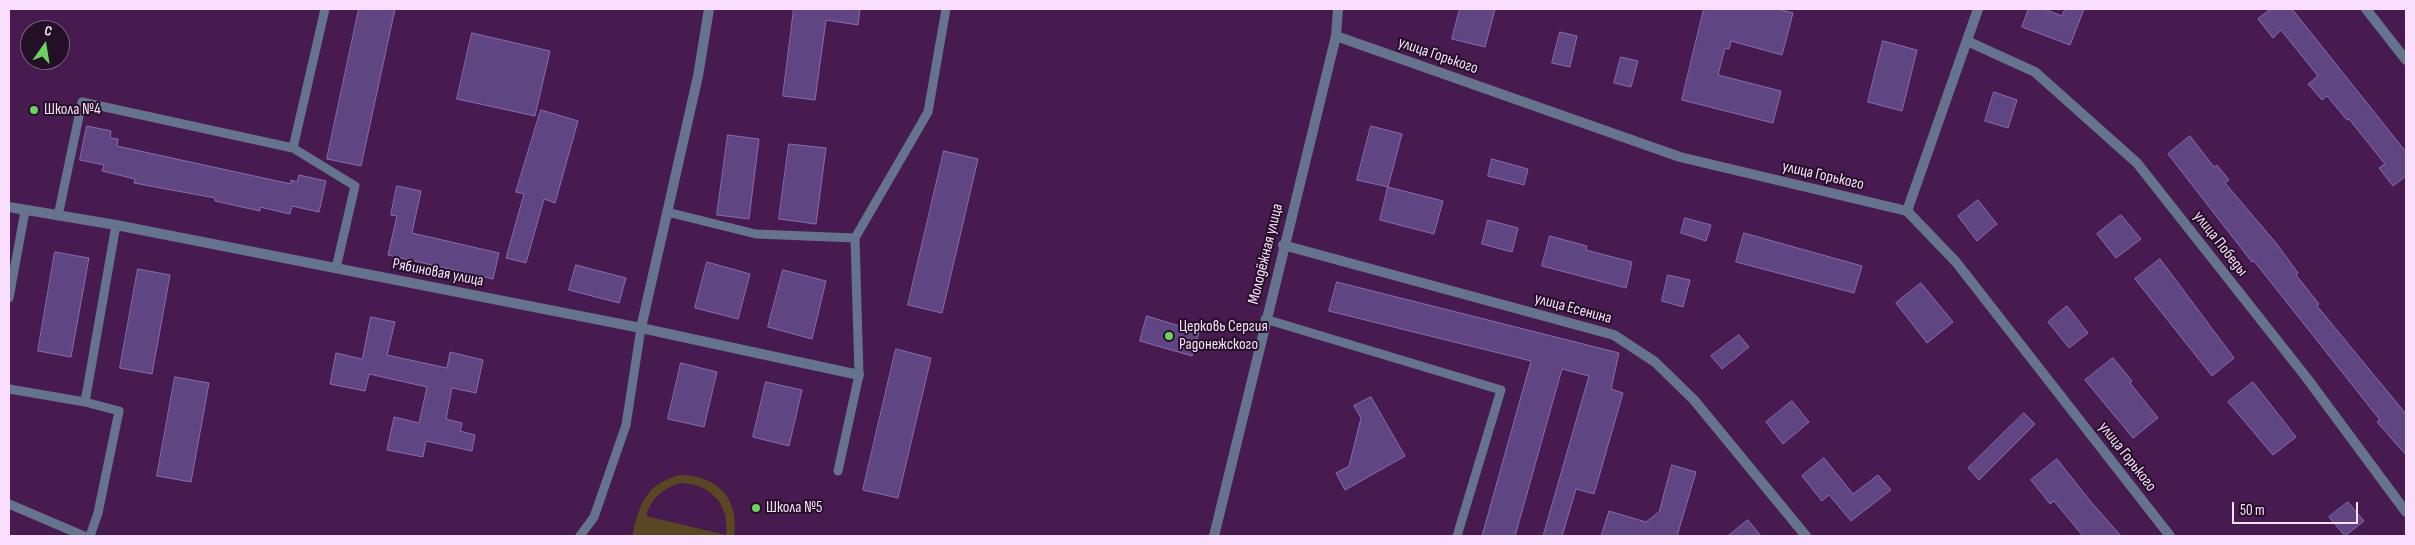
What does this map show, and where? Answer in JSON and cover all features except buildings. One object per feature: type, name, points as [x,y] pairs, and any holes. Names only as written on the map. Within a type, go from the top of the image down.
[{"type":"street","points":[[641,328],[698,76],[708,9]]},
{"type":"street","name":"Молодёжная улица","points":[[1214,536],[1265,318],[1336,36],[1338,9]]},
{"type":"street","points":[[1907,211],[1978,9]]},
{"type":"street","points":[[2366,9],[2406,60]]},
{"type":"street","name":"улица Горького","points":[[1336,36],[1680,157],[1907,211],[1956,262],[2170,536]]},
{"type":"street","name":"улица Победы","points":[[1967,41],[2035,72],[2137,163],[2306,377],[2406,512]]},
{"type":"street","name":"Рябиновая улица","points":[[9,207],[116,225],[641,328],[859,375]]},
{"type":"street","name":"улица Есенина","points":[[1283,245],[1614,335],[1654,362],[1694,400],[1806,536]]},
{"type":"lane","points":[[293,148],[325,9]]},
{"type":"lane","points":[[838,471],[859,375],[855,238],[928,112],[946,9]]},
{"type":"lane","points":[[58,216],[82,102],[293,148],[354,186],[336,268]]},
{"type":"lane","points":[[9,298],[25,211]]},
{"type":"lane","points":[[667,212],[756,234],[855,238]]},
{"type":"lane","points":[[85,402],[116,225]]},
{"type":"lane","points":[[1265,318],[1501,390],[1457,536]]},
{"type":"lane","points":[[580,536],[594,517],[626,425],[641,328]]},
{"type":"lane","points":[[9,390],[85,402],[119,410],[98,513],[90,536]]},
{"type":"lane","points":[[9,504],[84,536]]},
{"type":"shaded area","points":[[680,475],[693,476],[705,479],[715,485],[729,500],[735,523],[734,536],[632,536],[641,505],[646,497],[659,484]],"holes":[[[681,483],[701,487],[716,498],[725,514],[726,535],[646,516],[651,504],[663,491]]]},
{"type":"place","name":"Школа №4","points":[[34,110]]},
{"type":"place","name":"Церковь Сергия Радонежского","points":[[1169,336]]},
{"type":"place","name":"Школа №5","points":[[756,508]]}]
